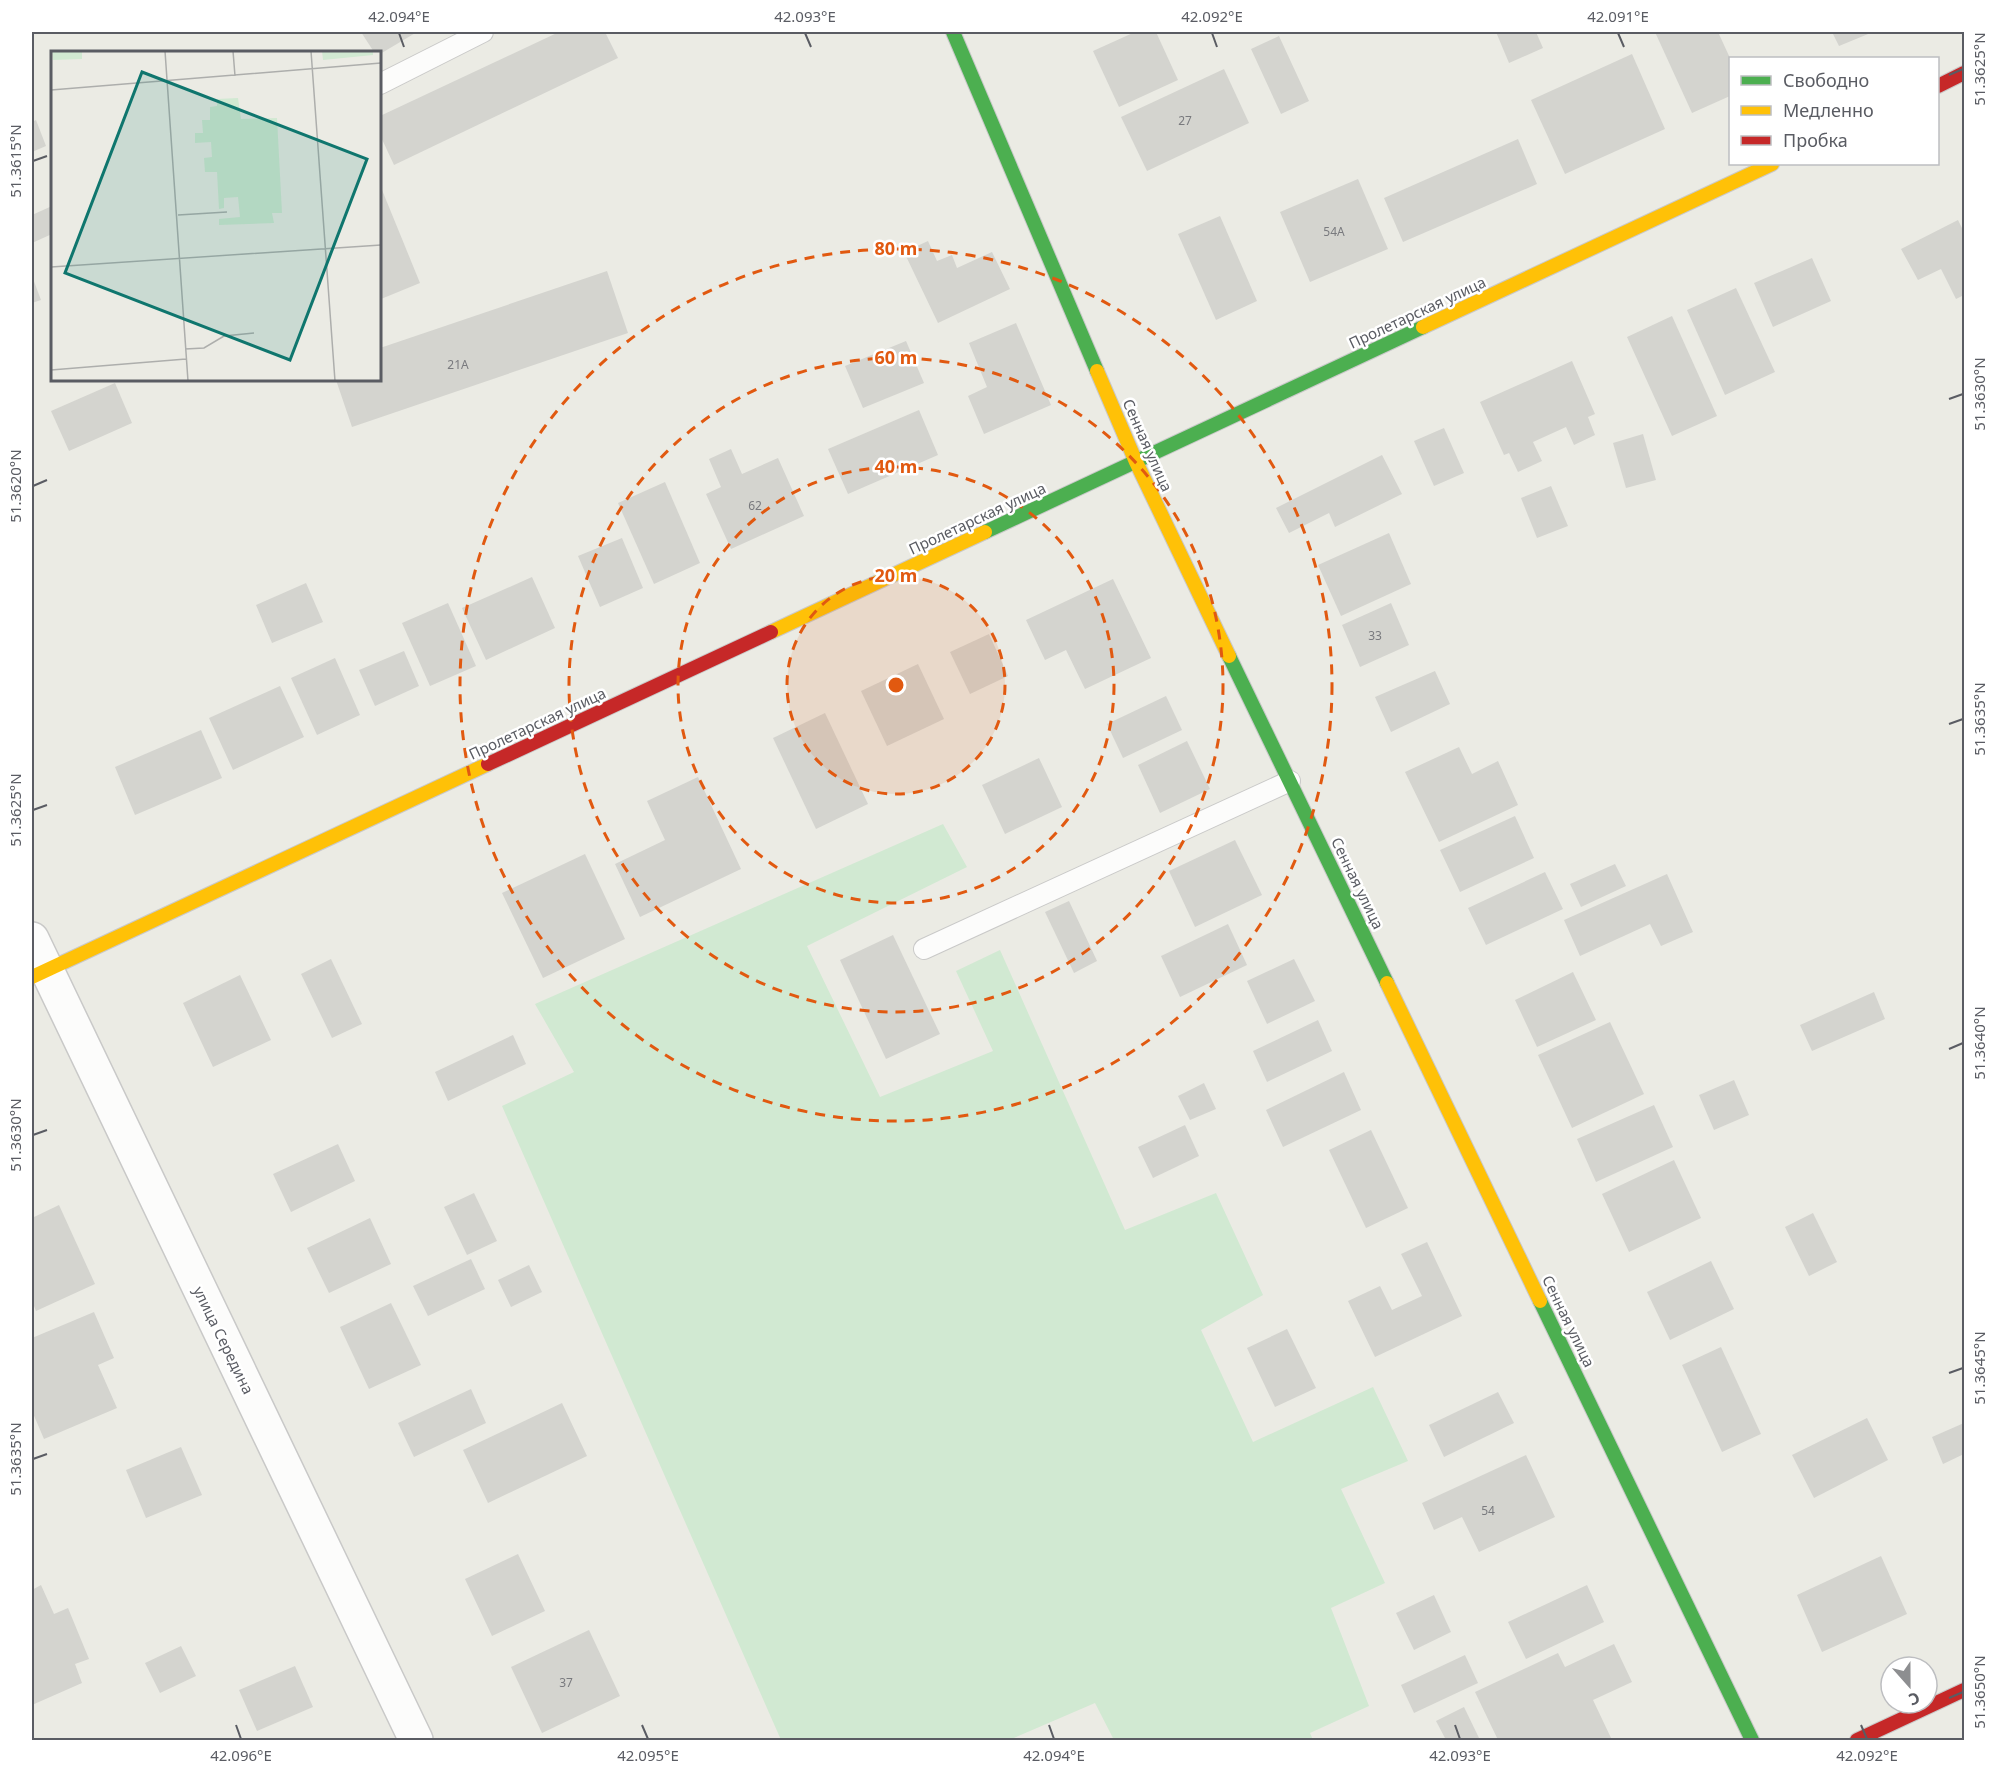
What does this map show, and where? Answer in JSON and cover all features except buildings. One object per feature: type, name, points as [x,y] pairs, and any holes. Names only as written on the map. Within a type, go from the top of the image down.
[{"type":"street","name":"Сенная улица","points":[[952,32],[1136,462],[1752,1740]]},
{"type":"street","points":[[1939,86],[1965,73]]},
{"type":"street","name":"Пролетарская улица","points":[[39,974],[1770,165]]},
{"type":"street","name":"улица Середина","points":[[32,939],[39,974],[416,1740]]},
{"type":"street","points":[[1857,1740],[1965,1690]]},
{"type":"lane","points":[[381,83],[483,32]]},
{"type":"lane","points":[[924,949],[1290,781]]},
{"type":"green space","points":[[943,824],[967,867],[807,946],[880,1097],[993,1051],[956,971],[1000,950],[1125,1230],[1216,1193],[1263,1295],[1201,1330],[1253,1442],[1373,1387],[1408,1461],[1341,1489],[1385,1583],[1331,1608],[1369,1706],[1310,1733],[1313,1740],[1114,1740],[1095,1703],[1009,1740],[781,1740],[502,1106],[574,1072],[535,1004]]},
{"type":"traffic: fast","points":[[953,32],[1097,371]]},
{"type":"traffic: fast","points":[[985,532],[1423,327]]},
{"type":"traffic: fast","points":[[1229,656],[1387,983]]},
{"type":"traffic: fast","points":[[1540,1301],[1752,1740]]},
{"type":"traffic: slow","points":[[1423,327],[1770,165]]},
{"type":"traffic: slow","points":[[1097,371],[1136,462],[1229,656]]},
{"type":"traffic: slow","points":[[771,632],[985,532]]},
{"type":"traffic: slow","points":[[32,977],[488,764]]},
{"type":"traffic: slow","points":[[1387,983],[1540,1301]]},
{"type":"traffic: jam","points":[[1939,86],[1964,73]]},
{"type":"traffic: jam","points":[[488,764],[771,632]]},
{"type":"traffic: jam","points":[[1857,1740],[1964,1690]]}]
